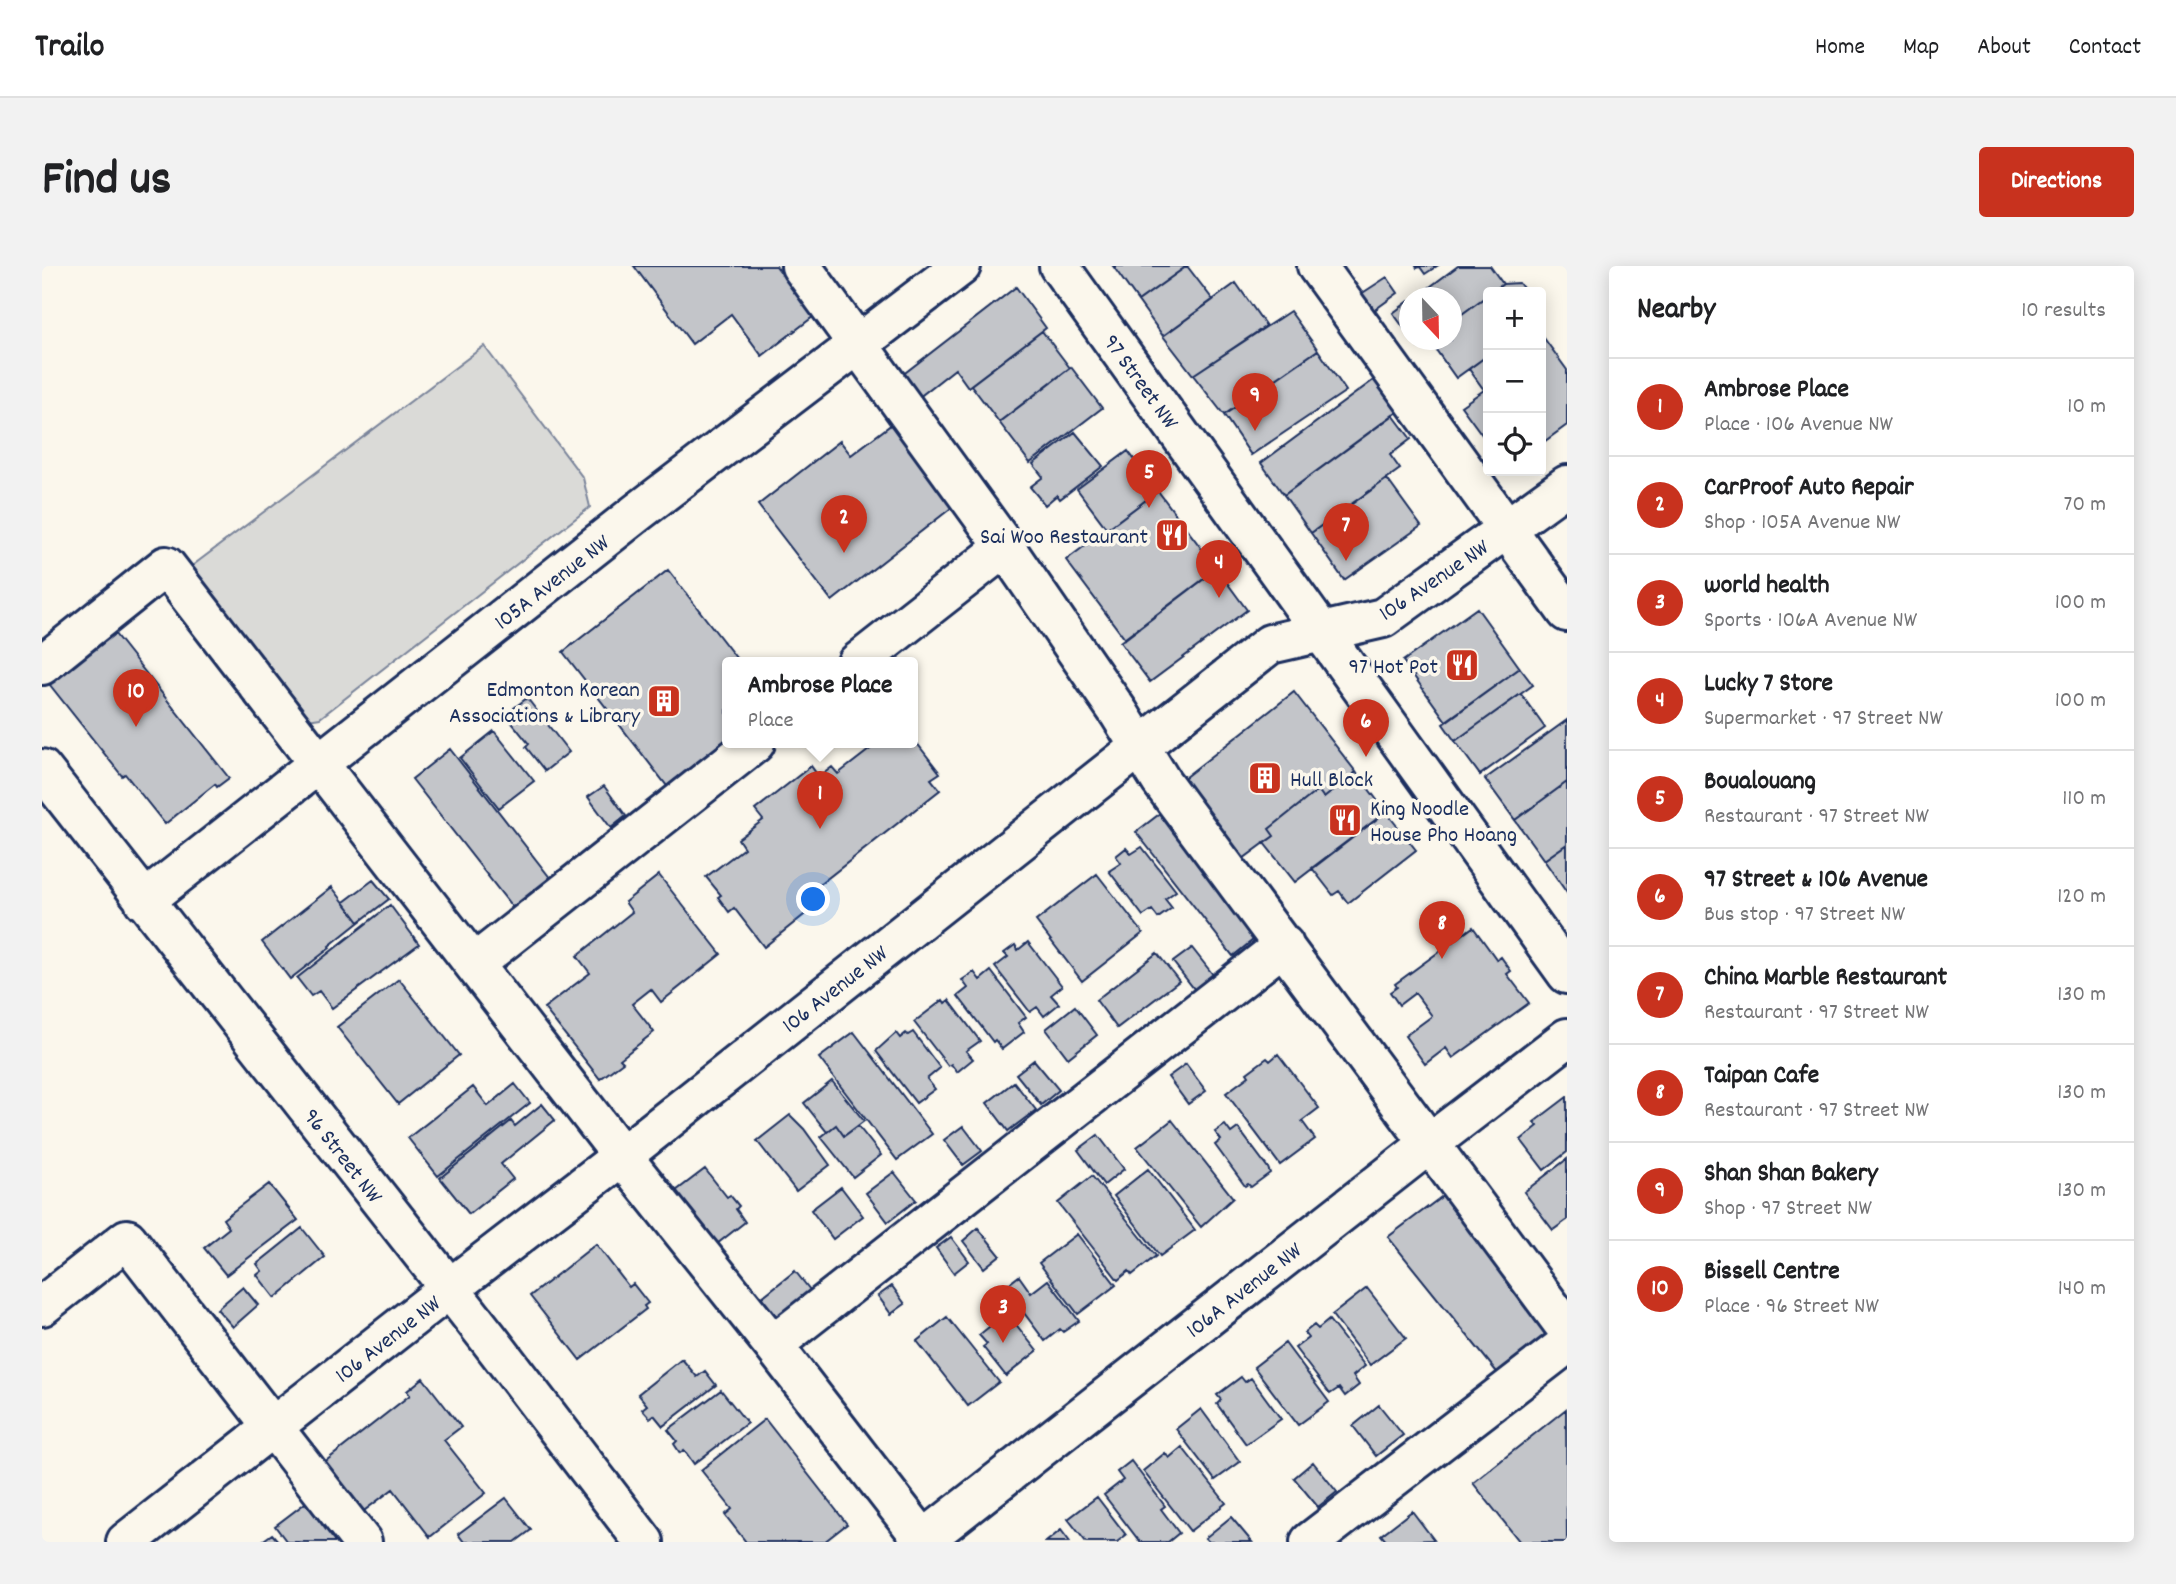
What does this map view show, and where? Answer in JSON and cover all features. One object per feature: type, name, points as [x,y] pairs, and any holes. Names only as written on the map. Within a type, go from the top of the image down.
[{"type":"street","points":[[801,266],[1005,547],[1119,713],[1161,781],[1567,1329]]},
{"type":"street","name":"105A Avenue NW","points":[[144,901],[638,512],[961,266]]},
{"type":"street","name":"97 Street NW","points":[[1059,266],[1567,974]]},
{"type":"street","points":[[1317,266],[1567,612]]},
{"type":"street","name":"106 Avenue NW","points":[[125,1542],[622,1157],[1269,644],[1383,618],[1567,485]]},
{"type":"street","points":[[865,657],[1005,547]]},
{"type":"street","points":[[42,665],[166,565],[622,1157],[773,1345],[923,1541]]},
{"type":"street","points":[[474,964],[749,748]]},
{"type":"street","name":"96 Street NW","points":[[42,769],[450,1288],[644,1542]]},
{"type":"street","points":[[773,1345],[1284,946]]},
{"type":"street","name":"106A Avenue NW","points":[[923,1541],[1429,1143],[1567,1038]]},
{"type":"street","points":[[42,1306],[127,1239],[362,1542]]},
{"type":"street","points":[[1310,1542],[1567,1344]]},
{"type":"shaded area","points":[[484,346],[583,478],[590,507],[320,718],[302,721],[188,569]]},
{"type":"building","points":[[634,266],[776,266],[814,316],[762,356],[731,314],[692,344]]},
{"type":"building","points":[[1113,266],[1187,266],[1138,301]]},
{"type":"building","points":[[1187,266],[1213,300],[1163,336],[1138,301]]},
{"type":"building","points":[[1416,266],[1437,266],[1425,274]]},
{"type":"building","points":[[1458,266],[1490,266],[1503,284],[1499,287],[1483,287],[1483,299],[1462,314],[1462,287],[1430,287]]},
{"type":"building","points":[[1387,277],[1398,293],[1373,311],[1361,294]]},
{"type":"building","points":[[1236,283],[1266,326],[1193,375],[1163,336]]},
{"type":"building","points":[[1519,283],[1522,287],[1499,287],[1503,284]]},
{"type":"building","points":[[1016,287],[1046,328],[968,387],[955,369],[918,398],[901,376]]},
{"type":"building","points":[[1483,299],[1483,359],[1456,378],[1436,350],[1462,350],[1462,314]]},
{"type":"building","points":[[1399,308],[1399,321],[1393,313]]},
{"type":"building","points":[[1290,311],[1318,350],[1224,415],[1193,375]]},
{"type":"building","points":[[1042,331],[1070,368],[999,422],[971,385]]},
{"type":"building","points":[[1546,341],[1567,370],[1567,425],[1546,440]]},
{"type":"building","points":[[1318,350],[1346,391],[1251,455],[1224,415]]},
{"type":"building","points":[[1483,359],[1483,389],[1469,369]]},
{"type":"building","points":[[1071,367],[1102,408],[1030,463],[999,422]]},
{"type":"building","points":[[1375,379],[1399,411],[1284,495],[1261,463]]},
{"type":"building","points":[[1483,391],[1483,436],[1461,406]]},
{"type":"building","points":[[1393,415],[1411,439],[1390,455],[1400,469],[1311,533],[1284,495]]},
{"type":"building","points":[[892,424],[955,505],[832,601],[758,505],[840,441],[851,455]]},
{"type":"building","points":[[1075,432],[1103,466],[1060,499],[1057,495],[1045,505],[1030,487],[1043,477],[1033,464]]},
{"type":"building","points":[[1128,451],[1158,491],[1107,529],[1077,489]]},
{"type":"building","points":[[1387,479],[1421,526],[1344,580],[1311,533]]},
{"type":"building","points":[[1158,491],[1217,569],[1125,639],[1066,560]]},
{"type":"building","points":[[1217,569],[1247,610],[1150,682],[1120,642]]},
{"type":"building","name":"Edmonton Korean Associations & Library","points":[[668,570],[735,657],[722,657],[722,743],[667,786],[563,652]]},
{"type":"building","name":"97 Hot Pot","points":[[1477,608],[1520,668],[1446,721],[1403,661]]},
{"type":"building","points":[[111,629],[229,778],[217,787],[215,784],[165,824],[125,774],[122,776],[46,680]]},
{"type":"building","points":[[1520,668],[1533,685],[1455,741],[1443,724]]},
{"type":"building","name":"Hull Block","points":[[1294,692],[1356,772],[1324,798],[1318,790],[1269,829],[1274,836],[1236,864],[1175,785]]},
{"type":"building","points":[[1521,694],[1545,728],[1480,775],[1455,741]]},
{"type":"building","points":[[527,698],[569,752],[545,771],[526,747],[529,744],[509,719],[517,712],[514,708]]},
{"type":"building","points":[[1567,720],[1567,782],[1515,820],[1485,779]]},
{"type":"building","points":[[494,731],[534,781],[499,808],[460,758]]},
{"type":"building","points":[[918,744],[940,773],[931,779],[940,790],[800,900],[809,911],[764,947],[734,908],[729,912],[718,897],[721,895],[706,877],[744,848],[738,839],[763,820],[755,810],[811,766],[819,777],[832,767],[838,774],[872,748],[918,748]]},
{"type":"building","points":[[450,749],[551,879],[513,908],[412,779]]},
{"type":"building","points":[[1356,772],[1386,812],[1295,882],[1264,843],[1274,836],[1269,829],[1318,790],[1324,798]]},
{"type":"building","points":[[1567,782],[1567,844],[1544,860],[1515,820]]},
{"type":"building","points":[[604,786],[626,816],[611,828],[588,797]]},
{"type":"building","points":[[1166,809],[1263,932],[1233,956],[1136,832]]},
{"type":"building","points":[[1386,812],[1416,850],[1348,903],[1339,891],[1333,895],[1312,868]]},
{"type":"building","points":[[1567,844],[1567,893],[1544,860]]},
{"type":"building","points":[[1142,847],[1176,891],[1165,899],[1172,908],[1158,918],[1152,910],[1143,916],[1109,871],[1121,863],[1116,856],[1126,848],[1131,854]]},
{"type":"building","points":[[1097,874],[1143,933],[1082,981],[1036,921]]},
{"type":"building","points":[[659,875],[721,954],[661,1002],[651,989],[632,1004],[654,1032],[620,1059],[623,1062],[600,1079],[544,1008],[590,973],[577,956],[632,912],[625,902]]},
{"type":"building","points":[[373,880],[389,899],[359,922],[344,902]]},
{"type":"building","points":[[332,887],[359,922],[290,979],[262,942]]},
{"type":"building","points":[[390,905],[419,944],[332,1008],[319,991],[311,996],[297,978]]},
{"type":"building","points":[[1473,927],[1497,960],[1501,957],[1511,971],[1507,974],[1529,1003],[1453,1058],[1446,1048],[1425,1064],[1405,1036],[1432,1016],[1415,993],[1399,1005],[1390,992],[1397,987],[1395,984]]},
{"type":"building","points":[[1028,942],[1062,986],[1051,995],[1059,1004],[1044,1016],[1037,1007],[1030,1012],[995,967],[1008,957],[1004,953],[1015,945],[1018,950]]},
{"type":"building","points":[[1192,948],[1214,976],[1195,990],[1173,962]]},
{"type":"building","points":[[1157,953],[1179,981],[1117,1028],[1096,1000]]},
{"type":"building","points":[[991,971],[1026,1017],[1018,1023],[1024,1032],[1002,1049],[995,1040],[993,1042],[958,996],[968,988],[962,980],[974,972],[980,980]]},
{"type":"building","points":[[399,979],[459,1055],[398,1104],[337,1027]]},
{"type":"building","points":[[943,1000],[945,1003],[949,1000],[980,1041],[966,1051],[973,1059],[957,1072],[951,1064],[948,1066],[914,1022]]},
{"type":"building","points":[[1075,1006],[1097,1035],[1068,1058],[1046,1029]]},
{"type":"building","points":[[854,1032],[932,1134],[897,1160],[819,1058]]},
{"type":"building","points":[[913,1032],[940,1068],[927,1079],[935,1089],[916,1103],[876,1051],[896,1033],[900,1038]]},
{"type":"building","points":[[1278,1054],[1319,1108],[1302,1121],[1315,1139],[1280,1165],[1226,1093],[1267,1058],[1270,1061]]},
{"type":"building","points":[[1034,1060],[1059,1090],[1041,1105],[1016,1074]]},
{"type":"building","points":[[1186,1064],[1206,1091],[1188,1104],[1168,1077]]},
{"type":"building","points":[[832,1081],[864,1121],[844,1136],[836,1125],[827,1132],[804,1103]]},
{"type":"building","points":[[1014,1082],[1036,1110],[1008,1131],[987,1103]]},
{"type":"building","points":[[515,1084],[530,1103],[438,1176],[408,1138],[473,1087],[488,1106]]},
{"type":"building","points":[[1567,1097],[1567,1152],[1544,1170],[1521,1140],[1538,1126],[1534,1122]]},
{"type":"building","points":[[542,1104],[555,1120],[501,1164],[513,1179],[469,1214],[440,1178],[511,1121],[515,1126]]},
{"type":"building","points":[[790,1115],[804,1129],[830,1165],[796,1191],[757,1141]]},
{"type":"building","points":[[1172,1120],[1233,1198],[1201,1227],[1137,1147]]},
{"type":"building","points":[[836,1125],[844,1136],[858,1126],[881,1155],[853,1177],[821,1137]]},
{"type":"building","points":[[1225,1125],[1231,1133],[1238,1128],[1268,1168],[1270,1173],[1251,1187],[1248,1184],[1245,1186],[1215,1145],[1221,1140],[1215,1132]]},
{"type":"building","points":[[963,1126],[982,1151],[963,1165],[944,1140]]},
{"type":"building","points":[[1098,1135],[1124,1169],[1104,1185],[1078,1150]]},
{"type":"building","points":[[1567,1159],[1567,1220],[1553,1230],[1524,1192]]},
{"type":"building","points":[[705,1169],[727,1197],[730,1195],[739,1206],[736,1209],[745,1222],[713,1247],[672,1194]]},
{"type":"building","points":[[1148,1169],[1195,1230],[1160,1256],[1114,1196]]},
{"type":"building","points":[[894,1172],[916,1200],[888,1222],[866,1193]]},
{"type":"building","points":[[1092,1176],[1156,1256],[1132,1275],[1129,1271],[1118,1280],[1058,1203]]},
{"type":"building","points":[[269,1184],[298,1220],[226,1275],[204,1248],[229,1228],[223,1219]]},
{"type":"building","points":[[841,1187],[863,1216],[833,1239],[811,1210]]},
{"type":"building","points":[[1452,1189],[1557,1331],[1500,1376],[1388,1237]]},
{"type":"building","points":[[302,1228],[325,1257],[275,1298],[257,1275],[262,1271],[257,1264]]},
{"type":"building","points":[[978,1228],[1000,1255],[984,1268],[963,1241]]},
{"type":"building","points":[[1077,1234],[1116,1285],[1078,1314],[1039,1263]]},
{"type":"building","points":[[951,1237],[969,1261],[954,1273],[936,1248]]},
{"type":"building","points":[[596,1244],[629,1287],[633,1284],[648,1303],[644,1306],[646,1309],[580,1360],[530,1296]]},
{"type":"building","points":[[795,1271],[814,1295],[776,1325],[757,1301]]},
{"type":"building","points":[[1019,1276],[1031,1293],[1048,1280],[1079,1321],[1063,1332],[1060,1329],[1045,1341],[1018,1305],[1016,1307],[1002,1289]]},
{"type":"building","points":[[892,1286],[905,1304],[891,1314],[878,1296]]},
{"type":"building","points":[[243,1287],[258,1305],[233,1327],[217,1309]]},
{"type":"building","points":[[1367,1288],[1406,1338],[1370,1365],[1332,1315]]},
{"type":"building","points":[[1004,1315],[1011,1324],[1014,1322],[1037,1351],[1006,1376],[983,1347],[987,1344],[979,1335]]},
{"type":"building","points":[[947,1317],[999,1382],[968,1406],[917,1341]]},
{"type":"building","points":[[1329,1320],[1365,1366],[1353,1376],[1359,1385],[1345,1396],[1339,1388],[1330,1394],[1295,1348],[1308,1338],[1304,1333],[1314,1325],[1318,1329]]},
{"type":"building","points":[[1285,1343],[1329,1402],[1298,1425],[1254,1367]]},
{"type":"building","points":[[682,1359],[697,1377],[705,1371],[716,1385],[663,1426],[654,1415],[650,1418],[642,1409],[647,1405],[638,1394]]},
{"type":"building","points":[[1241,1377],[1245,1382],[1251,1378],[1281,1419],[1246,1444],[1217,1404],[1221,1400],[1217,1395]]},
{"type":"building","points":[[423,1378],[461,1427],[444,1440],[486,1493],[430,1537],[393,1489],[361,1513],[322,1464],[410,1395],[407,1391]]},
{"type":"building","points":[[721,1390],[747,1423],[694,1464],[684,1450],[680,1453],[674,1444],[677,1441],[668,1430]]},
{"type":"building","points":[[1379,1405],[1403,1435],[1376,1456],[1353,1426]]},
{"type":"building","points":[[1201,1409],[1240,1462],[1215,1480],[1176,1429]]},
{"type":"building","points":[[1566,1409],[1567,1542],[1520,1542],[1473,1483]]},
{"type":"building","points":[[765,1419],[847,1524],[824,1542],[746,1542],[725,1515],[732,1509],[701,1470]]},
{"type":"building","points":[[1182,1447],[1226,1503],[1190,1531],[1143,1471],[1165,1453],[1169,1458]]},
{"type":"building","points":[[1131,1461],[1165,1506],[1161,1509],[1179,1533],[1168,1542],[1140,1542],[1104,1495],[1123,1480],[1117,1472]]},
{"type":"building","points":[[1313,1462],[1337,1492],[1318,1507],[1294,1478]]},
{"type":"building","points":[[1097,1497],[1126,1535],[1117,1542],[1086,1542],[1068,1519]]},
{"type":"building","points":[[506,1498],[531,1530],[515,1542],[464,1542],[458,1534]]},
{"type":"building","points":[[308,1501],[340,1542],[287,1542],[275,1526]]},
{"type":"building","points":[[1412,1511],[1434,1540],[1387,1542],[1381,1535]]},
{"type":"building","points":[[1231,1517],[1252,1542],[1209,1542],[1205,1538]]},
{"type":"building","points":[[1061,1530],[1070,1542],[1046,1542]]},
{"type":"building","points":[[272,1534],[279,1542],[261,1542]]},
{"type":"place","name":"Shan Shan Bakery","points":[[1255,431]]},
{"type":"place","name":"Boualouang","points":[[1149,508]]},
{"type":"place","name":"Sai Woo Restaurant","points":[[1172,535]]},
{"type":"place","name":"CarProof Auto Repair","points":[[844,553]]},
{"type":"place","name":"China Marble Restaurant","points":[[1346,561]]},
{"type":"place","name":"Lucky 7 Store","points":[[1219,598]]},
{"type":"place","name":"97 Hot Pot","points":[[1462,665]]},
{"type":"place","name":"Edmonton Korean Associations & Library","points":[[664,701]]},
{"type":"place","name":"Bissell Centre","points":[[136,727]]},
{"type":"place","name":"97 Street & 106 Avenue","points":[[1366,757]]},
{"type":"place","name":"Hull Block","points":[[1265,778]]},
{"type":"place","name":"King Noodle House Pho Hoang","points":[[1345,820]]},
{"type":"place","name":"Ambrose Place","points":[[820,829]]},
{"type":"place","name":"Taipan Cafe","points":[[1442,959]]},
{"type":"place","name":"world health","points":[[1003,1343]]}]
